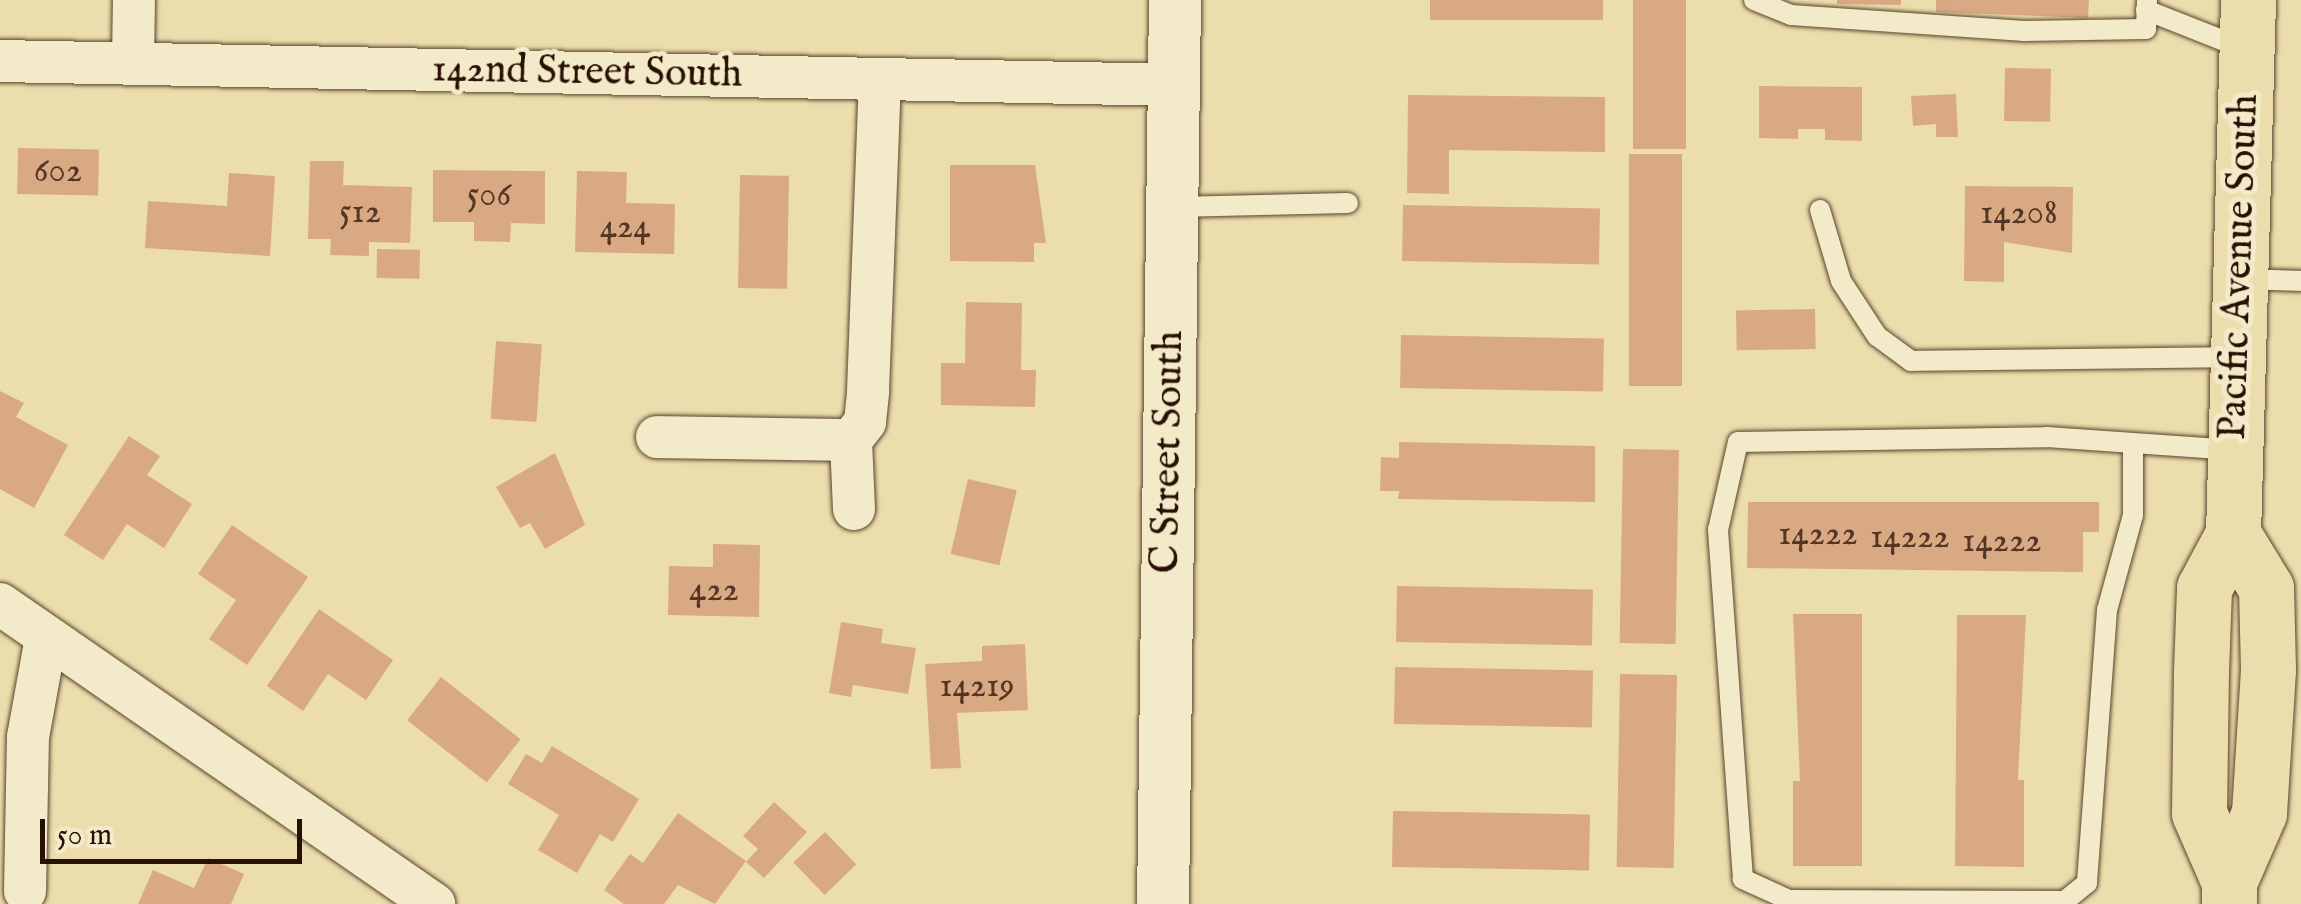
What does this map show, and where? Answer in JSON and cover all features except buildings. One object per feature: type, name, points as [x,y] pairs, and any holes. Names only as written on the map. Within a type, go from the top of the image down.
[{"type":"main road","name":"Pacific Avenue South","points":[[2229,893],[2199,814],[2204,588],[2233,534],[2233,450],[2244,279],[2248,25]]},
{"type":"main road","name":"Pacific Avenue South","points":[[2229,893],[2260,814],[2284,670],[2266,588],[2233,534]]},
{"type":"street","points":[[134,0],[134,61]]},
{"type":"street","name":"C Street South","points":[[1163,904],[1175,0]]},
{"type":"street","name":"142nd Street South","points":[[0,61],[1174,85]]},
{"type":"street","points":[[854,509],[851,440],[865,422],[868,392],[880,79]]},
{"type":"street","points":[[657,437],[851,440]]},
{"type":"street","points":[[0,604],[434,904]]},
{"type":"street","points":[[25,891],[28,737],[46,638]]},
{"type":"lane","points":[[1754,0],[1791,15],[2024,31],[2146,30],[2146,5],[2248,25]]},
{"type":"lane","points":[[1172,206],[1348,203]]},
{"type":"lane","points":[[1820,210],[1841,281],[1877,336],[1911,361],[2238,356]]},
{"type":"lane","points":[[2244,279],[2301,281]]},
{"type":"lane","points":[[2133,445],[2133,515],[2108,610],[2087,884],[2065,901],[1789,900],[1743,879],[1718,530],[1738,442],[2048,437],[2233,450]]}]
